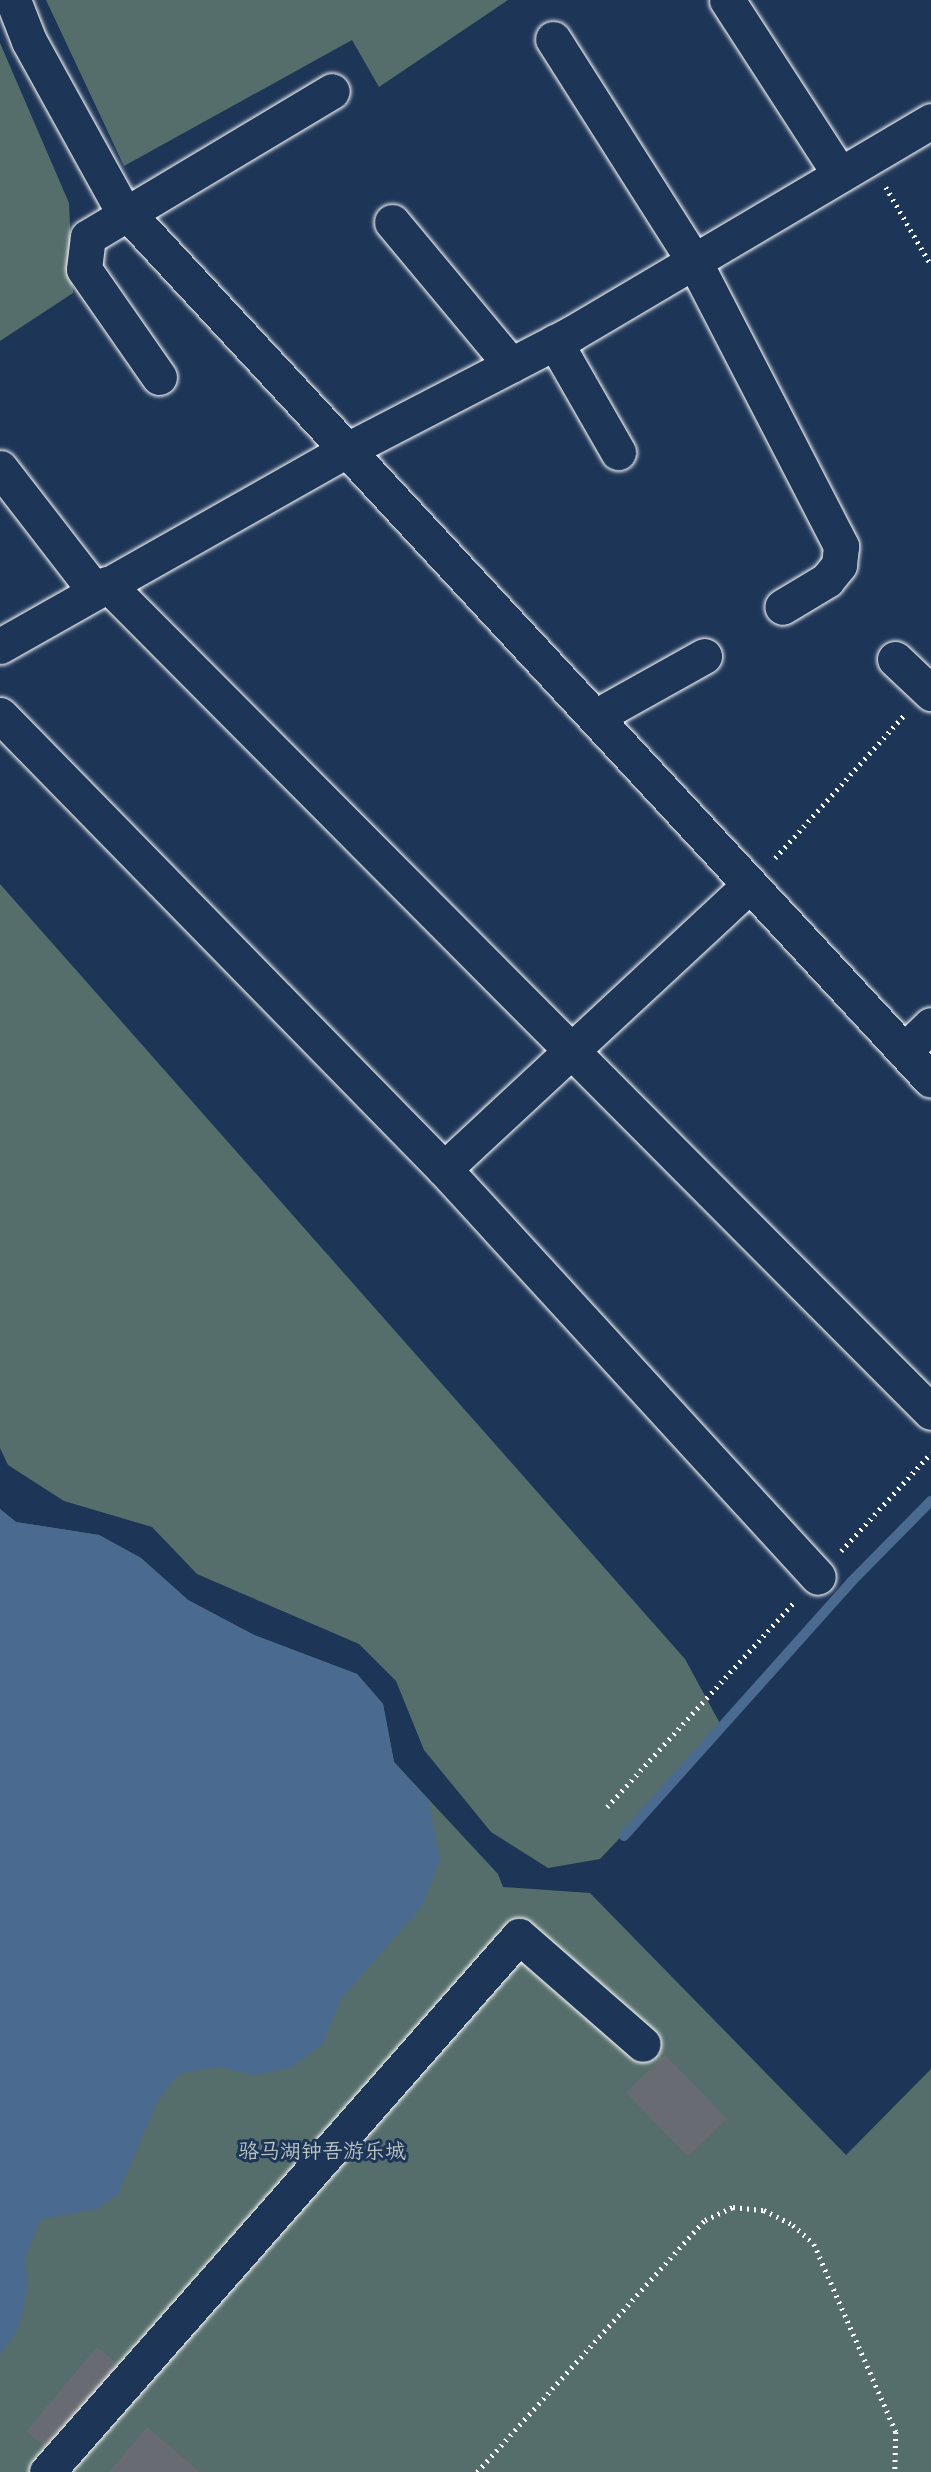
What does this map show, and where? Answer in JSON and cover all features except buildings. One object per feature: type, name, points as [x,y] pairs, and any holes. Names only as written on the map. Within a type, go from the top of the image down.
[{"type":"street","points":[[13,0],[29,41],[128,213],[931,1080]]},
{"type":"street","points":[[727,0],[854,167]]},
{"type":"street","points":[[553,39],[694,261],[841,546],[839,565],[827,580],[782,607]]},
{"type":"street","points":[[159,377],[84,269],[88,237],[332,91]]},
{"type":"street","points":[[0,646],[347,450],[555,342],[931,121]]},
{"type":"street","points":[[393,222],[511,365]]},
{"type":"street","points":[[555,342],[618,452]]},
{"type":"street","points":[[0,468],[101,588],[573,1052],[931,1412]]},
{"type":"street","points":[[595,718],[704,656]]},
{"type":"street","points":[[895,659],[930,692]]},
{"type":"street","points":[[0,715],[444,1168],[818,1577]]},
{"type":"street","points":[[444,1168],[573,1052],[750,885]]},
{"type":"street","points":[[904,1051],[931,1025]]},
{"type":"street","points":[[47,2472],[519,1936],[643,2044]]},
{"type":"path","points":[[854,167],[931,265]]},
{"type":"path","points":[[750,885],[930,692]]},
{"type":"path","points":[[607,1807],[931,1453]]},
{"type":"path","points":[[477,2472],[705,2221],[733,2207],[764,2210],[793,2225],[814,2244],[896,2432],[895,2472]]},
{"type":"green space","points":[[46,0],[508,0],[379,87],[352,40],[124,166]]},
{"type":"green space","points":[[0,43],[69,203],[73,293],[0,341]]},
{"type":"green space","points":[[0,884],[685,1659],[723,1729],[600,1859],[548,1868],[491,1832],[424,1750],[396,1681],[359,1644],[197,1574],[152,1527],[64,1501],[8,1465],[0,1448]]},
{"type":"green space","name":"骆马湖钟吾游乐城","points":[[0,1509],[16,1522],[99,1535],[141,1558],[188,1600],[254,1635],[357,1674],[383,1704],[394,1762],[498,1874],[503,1887],[590,1893],[846,2155],[931,2069],[931,2472],[0,2472]]},
{"type":"water","points":[[0,1509],[16,1522],[99,1535],[141,1558],[188,1600],[254,1635],[357,1674],[383,1704],[394,1762],[428,1799],[440,1860],[423,1905],[341,1999],[323,2043],[289,2069],[254,2075],[220,2067],[180,2073],[158,2100],[118,2194],[97,2209],[41,2219],[26,2255],[27,2290],[18,2329],[0,2355]]},
{"type":"waterway","points":[[624,1836],[851,1582],[931,1501]]}]
